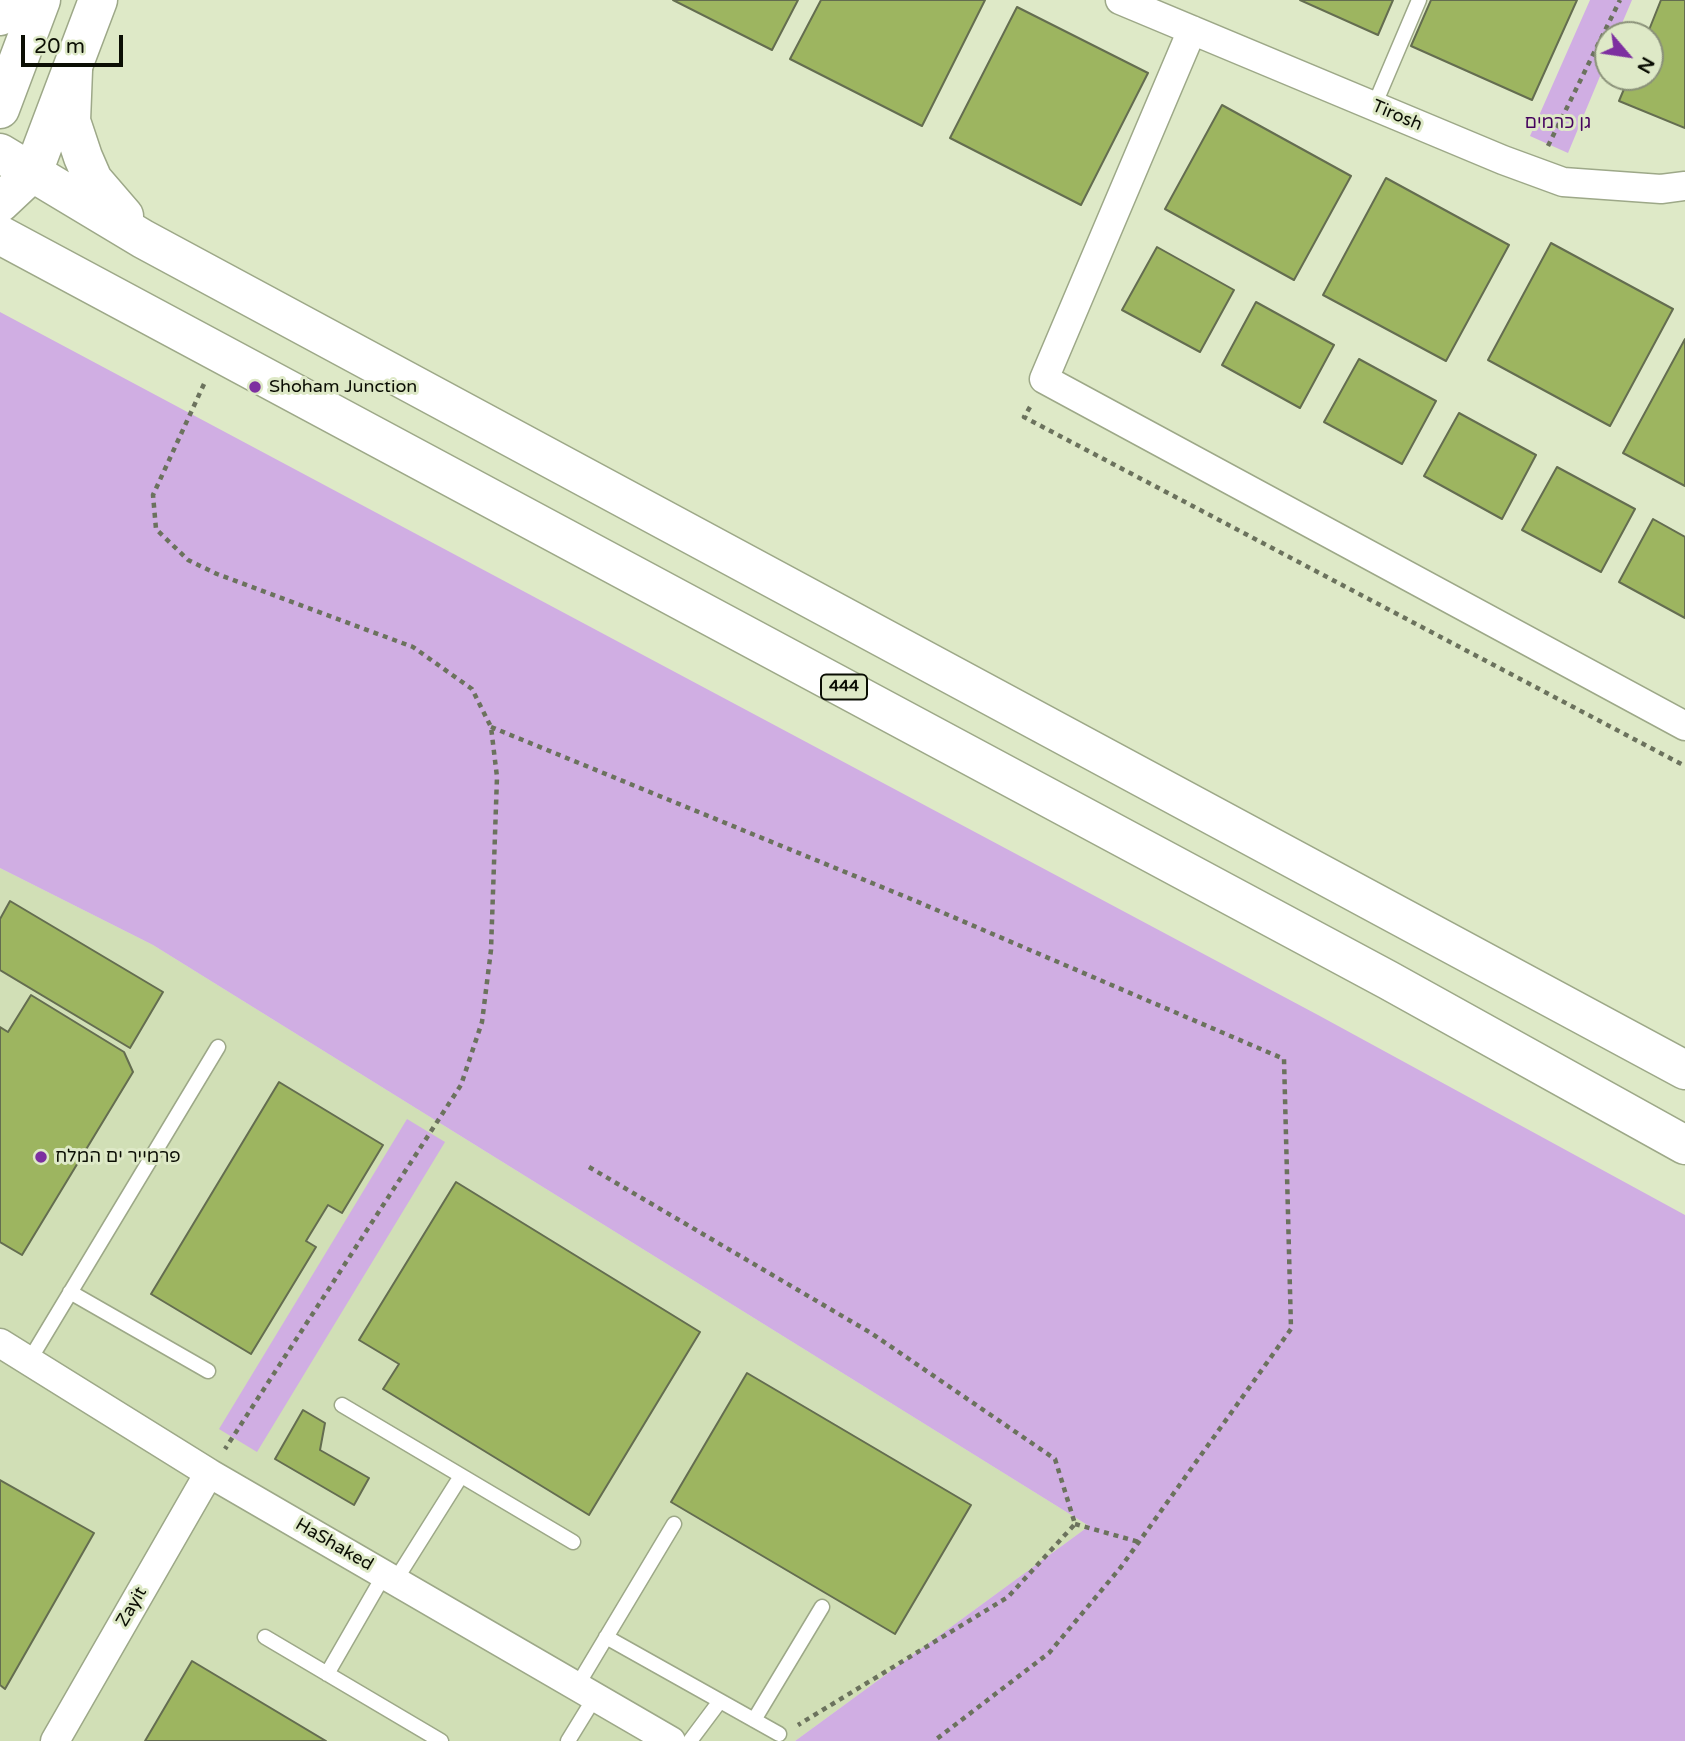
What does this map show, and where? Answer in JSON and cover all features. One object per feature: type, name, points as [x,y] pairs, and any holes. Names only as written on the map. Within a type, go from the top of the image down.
[{"type":"main road","points":[[0,16],[14,0]]},
{"type":"main road","points":[[0,109],[41,0]]},
{"type":"main road","points":[[0,203],[33,172],[99,0]]},
{"type":"main road","points":[[72,70],[71,121],[83,157],[93,180],[143,239]]},
{"type":"main road","points":[[0,153],[143,239],[1685,1070]]},
{"type":"main road","name":"444","points":[[0,234],[1376,973],[1685,1145]]},
{"type":"street","name":"Tirosh","points":[[1120,0],[1563,182],[1661,189],[1685,186]]},
{"type":"street","points":[[1192,30],[1044,379],[1682,718]]},
{"type":"street","name":"HaShaked","points":[[0,1343],[209,1473],[671,1741]]},
{"type":"street","name":"Zayit","points":[[55,1741],[209,1473]]},
{"type":"lane","points":[[1374,106],[1419,0]]},
{"type":"lane","points":[[29,1361],[218,1047]]},
{"type":"lane","points":[[70,1292],[208,1371]]},
{"type":"lane","points":[[342,1405],[573,1542]]},
{"type":"lane","points":[[327,1674],[461,1476]]},
{"type":"lane","points":[[568,1741],[606,1637],[674,1524]]},
{"type":"lane","points":[[754,1720],[822,1607]]},
{"type":"lane","points":[[265,1637],[441,1741]]},
{"type":"lane","points":[[606,1637],[779,1734]]},
{"type":"lane","points":[[690,1741],[720,1701]]},
{"type":"path","points":[[1536,172],[1620,0]]},
{"type":"path","points":[[209,1473],[461,1085],[482,1022],[491,950],[497,777],[491,727],[472,689],[413,647],[188,561],[156,529],[153,495],[219,352]]},
{"type":"path","points":[[1024,417],[1685,766]]},
{"type":"path","points":[[491,727],[911,899],[1284,1059],[1291,1329],[1139,1542],[1049,1653],[934,1741]]},
{"type":"path","points":[[589,1167],[871,1333],[1055,1459],[1076,1524]]},
{"type":"path","points":[[1076,1524],[1139,1542]]},
{"type":"path","points":[[779,1734],[814,1717],[1008,1597],[1076,1524]]},
{"type":"shaded area","points":[[0,868],[153,945],[1089,1526],[795,1741],[0,1741]]},
{"type":"green space","name":"גן כרמים","points":[[1590,0],[1632,0],[1623,21],[1594,21],[1594,91],[1568,153],[1530,136]]},
{"type":"green space","points":[[0,312],[1318,1015],[1685,1215],[1685,1741],[795,1741],[1089,1526],[153,945],[0,868]]},
{"type":"green space","points":[[407,1119],[445,1142],[257,1452],[219,1429]]},
{"type":"building","points":[[673,0],[798,0],[772,50]]},
{"type":"building","points":[[821,0],[985,0],[922,126],[790,59]]},
{"type":"building","points":[[1300,0],[1393,0],[1378,35]]},
{"type":"building","points":[[1431,0],[1577,0],[1532,100],[1411,46]]},
{"type":"building","points":[[1661,0],[1685,0],[1685,128],[1619,101],[1623,91],[1664,91],[1664,21],[1653,21]]},
{"type":"building","points":[[1017,7],[1148,73],[1081,205],[950,138]]},
{"type":"building","points":[[1222,105],[1351,176],[1294,280],[1165,209]]},
{"type":"building","points":[[1386,178],[1509,245],[1446,361],[1323,295]]},
{"type":"building","points":[[1551,243],[1673,309],[1610,426],[1488,360]]},
{"type":"building","points":[[1157,247],[1234,290],[1200,352],[1122,310]]},
{"type":"building","points":[[1256,302],[1334,345],[1300,408],[1222,365]]},
{"type":"building","points":[[1685,339],[1685,486],[1623,453]]},
{"type":"building","points":[[1359,359],[1436,401],[1402,464],[1324,422]]},
{"type":"building","points":[[1459,413],[1536,455],[1502,519],[1424,476]]},
{"type":"building","points":[[1557,467],[1635,509],[1601,572],[1522,530]]},
{"type":"building","points":[[1653,519],[1685,537],[1685,618],[1619,582]]},
{"type":"building","points":[[10,901],[163,992],[130,1048],[0,970],[0,919]]},
{"type":"building","name":"פרמייר ים המלח","points":[[31,995],[124,1052],[133,1072],[22,1255],[0,1242],[0,1027],[8,1032]]},
{"type":"building","points":[[279,1082],[383,1145],[342,1213],[328,1205],[306,1241],[316,1247],[251,1354],[151,1294]]},
{"type":"building","points":[[456,1182],[700,1332],[589,1515],[383,1389],[399,1364],[359,1340]]},
{"type":"building","points":[[747,1373],[971,1505],[895,1634],[671,1502]]},
{"type":"building","points":[[303,1410],[325,1423],[320,1450],[369,1478],[354,1505],[275,1459]]},
{"type":"building","points":[[0,1480],[94,1533],[5,1689],[0,1685]]},
{"type":"building","points":[[192,1661],[326,1741],[145,1741]]},
{"type":"place","name":"Shoham Junction","points":[[255,387]]},
{"type":"place","name":"פרמייר ים המלח","points":[[41,1157]]}]
